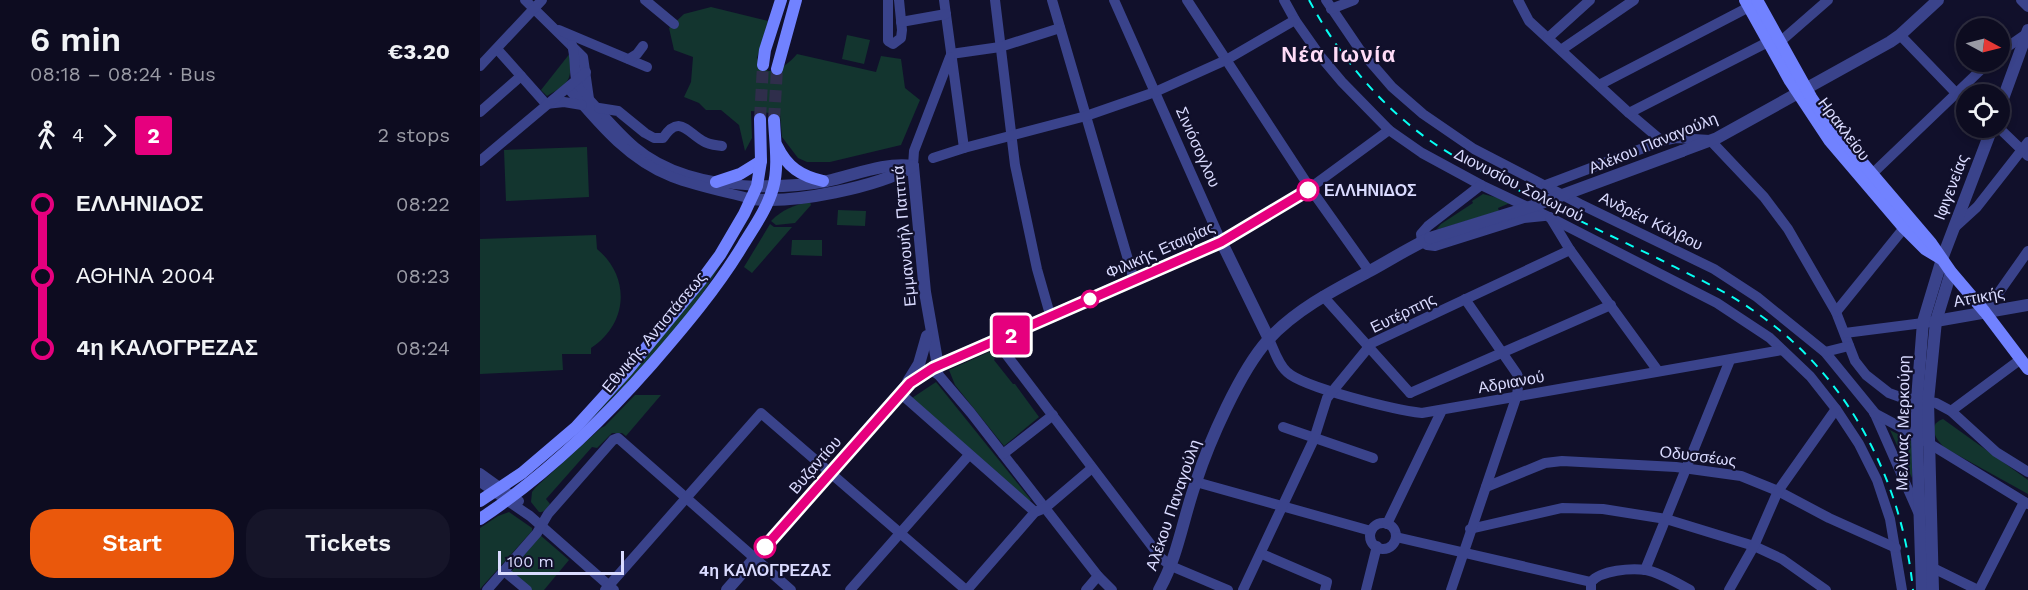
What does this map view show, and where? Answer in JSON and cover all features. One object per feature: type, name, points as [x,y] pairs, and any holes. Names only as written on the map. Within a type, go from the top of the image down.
[{"type":"main road","points":[[763,65],[765,50],[781,0]]},
{"type":"main road","points":[[777,69],[796,0]]},
{"type":"main road","name":"Ηρακλείου","points":[[1750,2],[1775,42],[1828,140],[1904,228],[1925,249],[1942,259]]},
{"type":"main road","name":"Ηρακλείου","points":[[1802,90],[1931,243],[1951,272],[2024,364]]},
{"type":"main road","name":"Εθνικής Αντιστάσεως","points":[[480,501],[498,490],[576,427],[627,371],[704,278],[720,255],[757,186],[761,161],[760,119]]},
{"type":"main road","name":"Εθνικής Αντιστάσεως","points":[[480,519],[510,499],[573,446],[627,392],[699,309],[721,279],[774,187],[776,173],[774,120]]},
{"type":"main road","points":[[775,143],[794,170],[809,178],[823,181]]},
{"type":"main road","points":[[716,182],[740,174],[761,161]]},
{"type":"street","points":[[645,0],[674,24]]},
{"type":"street","points":[[888,0],[887,35],[890,43],[897,42],[901,38],[899,0]]},
{"type":"street","points":[[944,0],[964,148]]},
{"type":"street","points":[[995,0],[1015,165],[1026,220],[1051,318]]},
{"type":"street","points":[[1052,0],[1134,280]]},
{"type":"street","name":"Σινιόσογλου","points":[[1114,0],[1221,242],[1269,339]]},
{"type":"street","points":[[1186,0],[1310,188],[1369,271]]},
{"type":"street","name":"Διονυσίου Σολωμού","points":[[1284,0],[1295,20],[1342,82],[1389,130],[1422,153],[1481,185],[1550,217],[1717,303],[1770,338],[1810,376],[1836,409],[1859,444],[1877,480],[1896,548],[1902,590]]},
{"type":"street","points":[[1328,5],[1354,0]]},
{"type":"street","points":[[1518,0],[1529,21],[1662,141]]},
{"type":"street","points":[[1548,38],[1590,0]]},
{"type":"street","points":[[1561,50],[1634,0]]},
{"type":"street","points":[[1629,113],[1775,42],[1828,0]]},
{"type":"street","points":[[2021,0],[2028,7]]},
{"type":"street","points":[[1599,86],[1750,2]]},
{"type":"street","points":[[480,66],[495,52],[533,3],[583,57],[586,72],[586,102]]},
{"type":"street","name":"Αλέκου Παναγούλη","points":[[1159,590],[1171,566],[1196,482],[1228,406],[1252,363],[1269,339],[1323,296],[1426,240],[1533,206],[1710,140],[1900,35],[1930,3]]},
{"type":"street","name":"Ανδρέα Κάλβου","points":[[1328,5],[1360,50],[1392,87],[1423,114],[1474,149],[1714,269],[1757,297],[1825,352],[1874,412],[1918,512]]},
{"type":"street","points":[[901,22],[946,14]]},
{"type":"street","points":[[933,158],[1086,116],[1155,92],[1226,60],[1295,20]]},
{"type":"street","points":[[553,27],[648,67]]},
{"type":"street","points":[[951,54],[1000,46],[1060,28]]},
{"type":"street","points":[[2010,45],[2027,32]]},
{"type":"street","points":[[2008,84],[2027,32]]},
{"type":"street","points":[[1872,174],[1956,93],[1900,35]]},
{"type":"street","points":[[572,45],[572,85],[617,142],[648,165],[670,176],[693,184],[768,201],[817,195],[854,187],[892,177],[913,166]]},
{"type":"street","points":[[629,59],[643,46]]},
{"type":"street","points":[[480,58],[495,52]]},
{"type":"street","points":[[495,52],[546,104]]},
{"type":"street","name":"Εμμανουήλ Παππά","points":[[936,369],[927,314],[913,166],[914,151],[951,54]]},
{"type":"street","points":[[480,161],[586,72]]},
{"type":"street","points":[[1966,84],[1978,72]]},
{"type":"street","points":[[480,112],[521,76]]},
{"type":"street","points":[[546,104],[586,102],[599,108],[618,111],[654,138],[663,138],[676,126],[683,126],[706,143],[722,146]]},
{"type":"street","points":[[599,108],[622,135],[647,156],[660,164],[694,177],[716,182],[774,187],[823,181],[890,165],[913,166]]},
{"type":"street","name":"Φιλικής Εταιρίας","points":[[903,390],[936,369],[996,341],[1221,242],[1310,188],[1389,130]]},
{"type":"street","points":[[1952,230],[1977,207],[2026,149],[2010,137]]},
{"type":"street","points":[[1546,185],[1662,141],[1676,138],[1710,140],[1776,212],[1788,229],[1836,312],[1855,361],[1866,375],[1894,395],[1922,400],[1952,411],[1996,452],[2028,472]]},
{"type":"street","name":"Ιφιγενείας","points":[[1942,259],[1988,138]]},
{"type":"street","name":"Αλέκου Παναγούλη","points":[[1426,240],[1421,234],[1428,226],[1481,185]]},
{"type":"street","points":[[1426,240],[1427,245],[1435,246],[1524,218],[1550,217],[1570,250],[1658,371]]},
{"type":"street","points":[[1836,312],[1904,228]]},
{"type":"street","name":"Ευτέρπης","points":[[1243,590],[1262,554],[1314,439],[1325,401],[1369,347],[1376,340],[1570,250]]},
{"type":"street","points":[[1985,312],[2028,251]]},
{"type":"street","name":"Μελίνας Μερκούρη","points":[[1922,590],[1917,436],[1930,322],[1942,259]]},
{"type":"street","name":"Μελίνας Μερκούρη","points":[[1930,322],[1951,272]]},
{"type":"street","points":[[1323,296],[1410,393],[1408,411]]},
{"type":"street","points":[[1454,588],[1470,529],[1517,395],[1519,379],[1465,299]]},
{"type":"street","points":[[1410,393],[1611,305]]},
{"type":"street","name":"Αττικής","points":[[1930,322],[2028,305]]},
{"type":"street","name":"Εμμανουήλ Παππά","points":[[927,314],[927,353],[936,369]]},
{"type":"street","points":[[1252,363],[1258,339],[1259,318]]},
{"type":"street","points":[[1845,333],[1930,322]]},
{"type":"street","points":[[927,336],[919,364],[903,390],[969,455],[1040,510]]},
{"type":"street","name":"Αδριανού","points":[[1269,339],[1282,366],[1296,378],[1334,392],[1422,413],[1782,350]]},
{"type":"street","points":[[996,341],[1161,558],[1171,566],[1228,590]]},
{"type":"street","points":[[1825,352],[1849,346]]},
{"type":"street","points":[[1646,570],[1730,360]]},
{"type":"street","points":[[1952,411],[2024,364]]},
{"type":"street","points":[[936,369],[1003,454],[1040,510],[1112,590]]},
{"type":"street","name":"Βυζαντίου","points":[[727,590],[903,390]]},
{"type":"street","name":"Μελίνας Μερκούρη","points":[[1922,400],[1929,443],[1933,590]]},
{"type":"street","points":[[1729,590],[1754,546],[1778,491],[1836,409]]},
{"type":"street","points":[[1387,524],[1442,410]]},
{"type":"street","points":[[1874,412],[2026,503],[1979,590],[1933,568]]},
{"type":"street","points":[[480,473],[498,490],[534,514],[540,525],[609,588],[684,498],[761,413],[966,590],[1040,510],[1092,468]]},
{"type":"street","points":[[1003,454],[1053,415]]},
{"type":"street","points":[[1283,427],[1373,458]]},
{"type":"street","points":[[487,590],[552,509],[613,440],[618,438],[791,590]]},
{"type":"street","points":[[850,590],[969,455]]},
{"type":"street","name":"Οδυσσέως","points":[[1486,487],[1554,462],[1686,468],[1741,476],[1778,491],[1829,518],[1896,548]]},
{"type":"street","points":[[480,482],[498,490]]},
{"type":"street","points":[[1196,482],[1371,531]]},
{"type":"street","points":[[1470,529],[1562,508],[1603,509],[1666,519],[1754,546],[1782,559],[1826,590]]},
{"type":"street","points":[[1378,524],[1387,524],[1392,526],[1396,537],[1391,546],[1387,548],[1377,546],[1371,540],[1371,531],[1378,524]]},
{"type":"street","points":[[1396,537],[1591,586],[1599,575],[1613,571],[1646,570],[1690,590]]},
{"type":"street","points":[[1366,590],[1377,546]]},
{"type":"street","points":[[1262,554],[1327,582],[1325,590]]},
{"type":"street","points":[[504,571],[526,590]]},
{"type":"street","points":[[1086,590],[1098,576]]},
{"type":"green space","points":[[711,7],[768,21],[757,58],[768,71],[780,68],[797,54],[876,72],[881,56],[901,59],[905,88],[920,100],[901,145],[830,162],[807,162],[798,158],[782,137],[780,114],[751,111],[752,138],[745,151],[739,125],[721,110],[706,110],[699,103],[684,97],[691,82],[693,57],[674,50],[669,28],[684,14]]},
{"type":"green space","points":[[847,35],[870,40],[864,64],[842,59]]},
{"type":"green space","points":[[571,52],[570,74],[566,83],[547,96],[541,90]]},
{"type":"green space","points":[[587,147],[589,197],[506,201],[504,150]]},
{"type":"green space","points":[[1483,194],[1510,201],[1510,203],[1498,208],[1499,211],[1436,230],[1441,224]]},
{"type":"green space","points":[[810,202],[811,205],[795,223],[776,225],[771,221],[789,208]]},
{"type":"green space","points":[[838,210],[866,211],[865,226],[837,225]]},
{"type":"green space","points":[[770,224],[774,227],[792,227],[752,273],[744,267]]},
{"type":"green space","points":[[596,235],[597,249],[616,273],[621,300],[612,326],[591,348],[591,354],[562,354],[563,370],[480,374],[480,239]]},
{"type":"green space","points":[[792,240],[822,240],[822,256],[791,255]]},
{"type":"green space","points":[[733,243],[705,289],[674,331],[584,427]]},
{"type":"green space","points":[[989,352],[1039,417],[1004,446],[955,385],[949,370]]},
{"type":"green space","points":[[936,382],[1031,500],[1028,502],[912,398]]},
{"type":"green space","points":[[635,395],[661,395],[626,436],[622,433],[612,433],[597,448],[592,447],[546,499],[550,504],[547,509],[539,512],[531,502],[532,492],[536,487],[605,426]]},
{"type":"green space","points":[[1943,419],[2028,480],[2028,494],[1945,448],[1934,433],[1935,425]]},
{"type":"green space","points":[[1890,430],[1913,442],[1912,478]]},
{"type":"green space","points":[[509,512],[532,528],[532,531],[480,589],[480,528],[498,516]]},
{"type":"green space","points":[[540,535],[569,560],[544,590],[532,590],[511,572]]},
{"type":"tunnel","points":[[760,119],[763,65]]},
{"type":"tunnel","points":[[774,120],[777,69]]},
{"type":"railway","points":[[1309,0],[1321,22],[1350,63],[1383,101],[1421,134],[1449,153],[1504,183],[1729,295],[1785,335],[1815,364],[1841,396],[1864,431],[1882,468],[1907,548],[1913,590]]},
{"type":"bus line","name":"2","points":[[765,547],[910,383],[933,368],[1221,242],[1308,190]]},
{"type":"place","name":"ΕΛΛΗΝΙΔΟΣ","points":[[1308,190]]},
{"type":"place","name":"4η ΚΑΛΟΓΡΕΖΑΣ","points":[[765,547]]},
{"type":"district","name":"Νέα Ιωνία","points":[[1339,54]]}]
